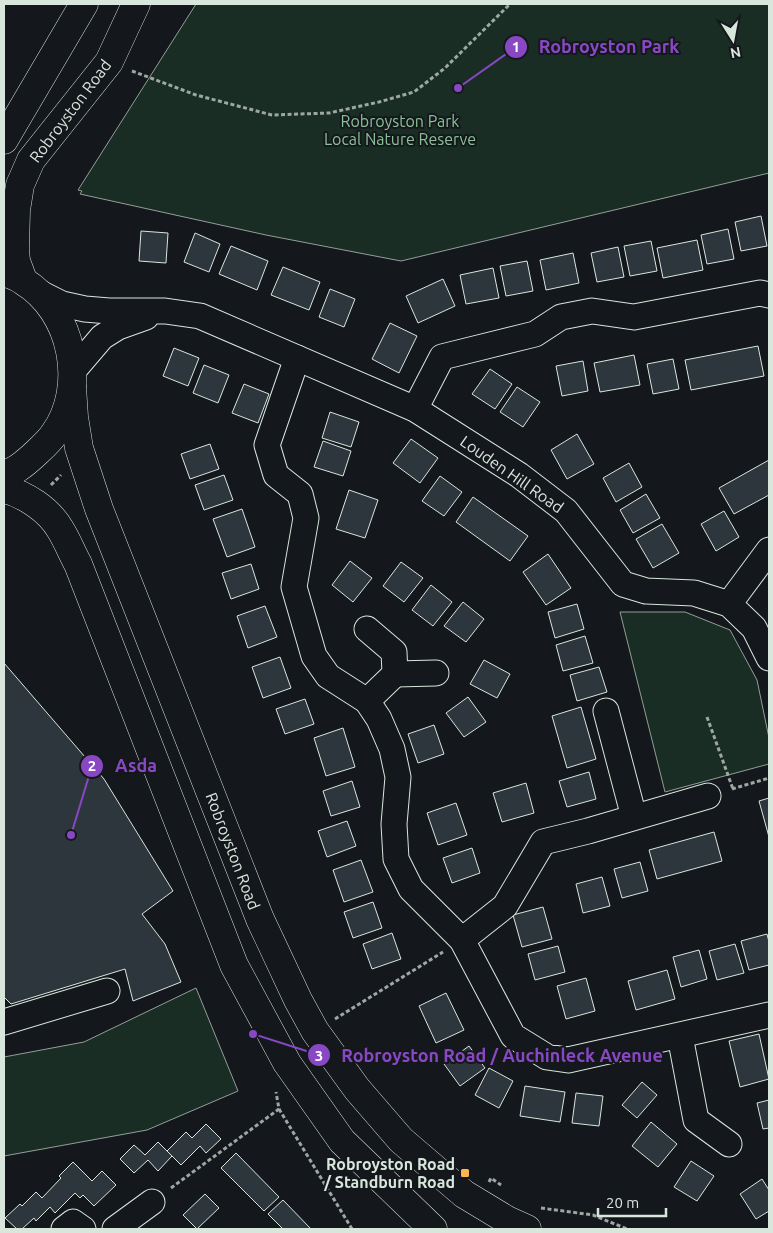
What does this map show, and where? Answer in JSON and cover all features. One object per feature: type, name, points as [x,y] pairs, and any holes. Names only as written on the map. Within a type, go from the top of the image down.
[{"type":"main road","points":[[4,140],[84,4]]},
{"type":"main road","name":"Robroyston Road","points":[[136,4],[109,62],[31,160],[20,185],[16,210],[15,249],[16,261],[22,281],[51,306],[66,335],[72,379],[74,417],[81,455],[98,510],[260,919],[298,1000],[315,1031],[357,1089],[401,1140],[464,1194],[526,1229]]},
{"type":"main road","points":[[4,475],[18,468],[54,435],[67,409],[72,379]]},
{"type":"main road","points":[[4,488],[33,503],[53,519],[78,564],[234,965],[287,1063],[342,1141],[433,1229]]},
{"type":"street","name":"Louden Hill Road","points":[[22,281],[62,304],[85,309],[165,311],[200,316],[415,409],[519,475],[566,511],[623,584],[646,591],[694,593],[729,604],[754,628],[769,658]]},
{"type":"street","points":[[415,409],[442,357],[535,334],[560,317],[592,311],[634,317],[760,293],[769,294]]},
{"type":"street","name":"Louden Hill Road","points":[[72,379],[102,337],[118,327],[165,311]]},
{"type":"street","points":[[297,358],[267,445],[276,475],[300,494],[306,518],[294,587],[314,656],[328,676],[367,701],[379,719],[392,749],[398,777],[394,824],[396,858],[411,889],[462,940],[513,1036],[547,1057],[568,1060],[769,1015]]},
{"type":"street","points":[[729,604],[769,550]]},
{"type":"street","points":[[367,629],[394,652],[394,674]]},
{"type":"street","points":[[367,701],[394,674],[436,673]]},
{"type":"street","points":[[606,711],[634,818]]},
{"type":"street","points":[[462,940],[505,906],[543,842],[708,796]]},
{"type":"street","points":[[4,1022],[107,991]]},
{"type":"street","points":[[680,1036],[696,1120],[729,1144]]},
{"type":"street","points":[[115,1229],[152,1202]]},
{"type":"street","points":[[64,1229],[73,1222],[83,1229]]},
{"type":"path","points":[[109,62],[196,94],[272,115],[329,113],[414,92],[446,68],[510,4]]},
{"type":"path","points":[[33,503],[81,455]]},
{"type":"path","points":[[707,717],[733,789]]},
{"type":"path","points":[[708,796],[769,778]]},
{"type":"path","points":[[279,1109],[352,1229]]},
{"type":"green space","name":"Robroyston Park Local Nature Reserve","points":[[196,4],[769,4],[769,173],[401,261],[266,235],[80,194],[82,191],[78,190]]},
{"type":"green space","points":[[620,612],[685,612],[730,630],[757,680],[769,738],[769,764],[665,792]]},
{"type":"green space","points":[[196,988],[238,1091],[147,1130],[4,1156],[4,1057],[84,1042]]},
{"type":"building","points":[[761,216],[767,246],[741,251],[735,222]]},
{"type":"building","points":[[728,229],[734,259],[707,264],[701,235]]},
{"type":"building","points":[[141,231],[168,233],[166,263],[139,261]]},
{"type":"building","points":[[195,233],[220,244],[209,272],[184,262]]},
{"type":"building","points":[[697,240],[703,270],[663,278],[657,248]]},
{"type":"building","points":[[651,241],[657,271],[630,276],[624,246]]},
{"type":"building","points":[[231,246],[268,261],[257,290],[219,274]]},
{"type":"building","points":[[618,247],[624,277],[597,282],[591,253]]},
{"type":"building","points":[[573,253],[579,283],[546,290],[540,260]]},
{"type":"building","points":[[527,261],[533,291],[506,296],[500,266]]},
{"type":"building","points":[[283,267],[320,282],[309,310],[271,295]]},
{"type":"building","points":[[493,268],[499,298],[466,304],[460,275]]},
{"type":"building","points":[[443,279],[455,306],[418,323],[406,296]]},
{"type":"building","points":[[330,289],[355,299],[344,327],[319,317]]},
{"type":"building","points":[[390,323],[417,336],[399,373],[372,359]]},
{"type":"building","points":[[758,346],[764,376],[691,390],[685,360]]},
{"type":"building","points":[[174,348],[199,358],[188,386],[163,376]]},
{"type":"building","points":[[634,355],[640,385],[600,392],[594,363]]},
{"type":"building","points":[[673,359],[679,389],[653,394],[647,364]]},
{"type":"building","points":[[583,361],[588,391],[562,396],[556,366]]},
{"type":"building","points":[[204,365],[229,375],[218,403],[193,393]]},
{"type":"building","points":[[490,369],[512,384],[495,409],[472,394]]},
{"type":"building","points":[[244,384],[269,394],[258,423],[232,413]]},
{"type":"building","points":[[517,387],[540,402],[523,427],[500,412]]},
{"type":"building","points":[[330,412],[359,422],[351,447],[322,438]]},
{"type":"building","points":[[577,434],[594,464],[567,479],[551,450]]},
{"type":"building","points":[[411,439],[438,458],[420,483],[393,463]]},
{"type":"building","points":[[323,441],[351,451],[343,476],[314,467]]},
{"type":"building","points":[[210,444],[219,469],[190,479],[181,454]]},
{"type":"building","points":[[769,460],[769,495],[734,514],[719,488]]},
{"type":"building","points":[[629,463],[642,487],[616,502],[603,478]]},
{"type":"building","points":[[224,475],[233,500],[204,510],[195,485]]},
{"type":"building","points":[[440,476],[462,492],[444,516],[422,501]]},
{"type":"building","points":[[349,490],[378,500],[365,538],[336,529]]},
{"type":"building","points":[[646,494],[660,518],[633,533],[620,510]]},
{"type":"building","points":[[473,497],[528,536],[510,561],[456,522]]},
{"type":"building","points":[[242,509],[255,547],[227,557],[213,519]]},
{"type":"building","points":[[724,511],[739,537],[716,551],[701,524]]},
{"type":"building","points":[[662,524],[679,553],[653,568],[636,539]]},
{"type":"building","points":[[548,554],[571,588],[546,605],[523,572]]},
{"type":"building","points":[[350,561],[372,578],[353,602],[332,585]]},
{"type":"building","points":[[401,562],[423,578],[404,602],[383,586]]},
{"type":"building","points":[[251,564],[259,589],[231,599],[222,573]]},
{"type":"building","points":[[431,585],[452,602],[433,626],[412,610]]},
{"type":"building","points":[[463,602],[484,619],[466,642],[444,626]]},
{"type":"building","points":[[577,604],[584,629],[555,638],[548,612]]},
{"type":"building","points":[[265,606],[277,637],[248,648],[237,616]]},
{"type":"building","points":[[585,636],[593,663],[563,671],[556,645]]},
{"type":"building","points":[[280,657],[291,688],[263,698],[252,667]]},
{"type":"building","points":[[484,660],[510,674],[497,698],[470,684]]},
{"type":"building","points":[[4,663],[104,779],[173,891],[142,914],[165,944],[181,982],[133,1001],[125,969],[11,1004],[4,997]]},
{"type":"building","points":[[599,667],[607,692],[577,701],[570,675]]},
{"type":"building","points":[[468,697],[486,722],[464,737],[446,713]]},
{"type":"building","points":[[305,699],[314,724],[285,734],[276,709]]},
{"type":"building","points":[[581,707],[596,759],[567,768],[552,716]]},
{"type":"building","points":[[434,725],[444,754],[418,763],[408,734]]},
{"type":"building","points":[[343,728],[355,767],[326,776],[314,738]]},
{"type":"building","points":[[589,772],[596,799],[567,807],[559,781]]},
{"type":"building","points":[[352,781],[360,807],[331,816],[323,791]]},
{"type":"building","points":[[526,783],[534,813],[502,822],[493,793]]},
{"type":"building","points":[[769,798],[769,837],[759,801]]},
{"type":"building","points":[[456,803],[467,835],[438,845],[427,813]]},
{"type":"building","points":[[347,821],[356,846],[327,857],[318,831]]},
{"type":"building","points":[[714,832],[722,861],[657,879],[649,850]]},
{"type":"building","points":[[472,848],[480,873],[452,883],[443,858]]},
{"type":"building","points":[[361,860],[373,892],[344,902],[333,870]]},
{"type":"building","points":[[640,862],[648,891],[622,898],[614,869]]},
{"type":"building","points":[[602,877],[610,906],[583,913],[576,884]]},
{"type":"building","points":[[373,902],[382,928],[353,938],[344,912]]},
{"type":"building","points":[[543,907],[552,939],[522,947],[513,915]]},
{"type":"building","points":[[392,933],[401,959],[372,969],[363,944]]},
{"type":"building","points":[[767,934],[769,965],[749,970],[741,941]]},
{"type":"building","points":[[735,944],[744,973],[717,980],[709,951]]},
{"type":"building","points":[[558,946],[565,972],[535,980],[528,954]]},
{"type":"building","points":[[699,950],[707,979],[681,987],[673,957]]},
{"type":"building","points":[[667,970],[675,999],[636,1010],[628,981]]},
{"type":"building","points":[[586,978],[595,1011],[566,1019],[557,986]]},
{"type":"building","points":[[446,993],[464,1030],[436,1043],[419,1006]]},
{"type":"building","points":[[759,1034],[769,1079],[740,1087],[729,1041]]},
{"type":"building","points":[[469,1046],[485,1068],[460,1086],[444,1064]]},
{"type":"building","points":[[489,1068],[513,1081],[499,1108],[475,1095]]},
{"type":"building","points":[[642,1082],[657,1095],[637,1118],[622,1105]]},
{"type":"building","points":[[525,1086],[565,1092],[560,1122],[520,1116]]},
{"type":"building","points":[[576,1093],[603,1096],[599,1126],[572,1123]]},
{"type":"building","points":[[769,1100],[769,1128],[763,1129],[757,1103]]},
{"type":"building","points":[[651,1122],[677,1144],[658,1167],[632,1146]]},
{"type":"building","points":[[206,1124],[221,1139],[206,1153],[200,1146],[181,1165],[167,1151],[186,1132],[192,1138]]},
{"type":"building","points":[[158,1142],[172,1156],[158,1171],[148,1160],[134,1173],[120,1159],[134,1145],[145,1155]]},
{"type":"building","points":[[236,1153],[279,1197],[264,1211],[221,1168]]},
{"type":"building","points":[[691,1161],[714,1176],[697,1201],[674,1187]]},
{"type":"building","points":[[73,1162],[92,1181],[102,1171],[116,1185],[94,1206],[83,1195],[80,1198],[75,1193],[55,1213],[50,1207],[36,1221],[34,1218],[22,1229],[17,1229],[5,1218],[20,1204],[22,1206],[36,1192],[42,1198]]},
{"type":"building","points":[[762,1179],[769,1190],[769,1211],[756,1219],[740,1194]]},
{"type":"building","points":[[205,1194],[219,1208],[197,1229],[183,1215]]},
{"type":"building","points":[[283,1200],[311,1229],[283,1229],[268,1214]]},
{"type":"place","name":"Robroyston Park","points":[[458,88]]},
{"type":"place","name":"Asda","points":[[71,835]]},
{"type":"place","name":"Robroyston Road / Auchinleck Avenue","points":[[253,1034]]},
{"type":"place","name":"Robroyston Road / Standburn Road","points":[[465,1173]]}]
